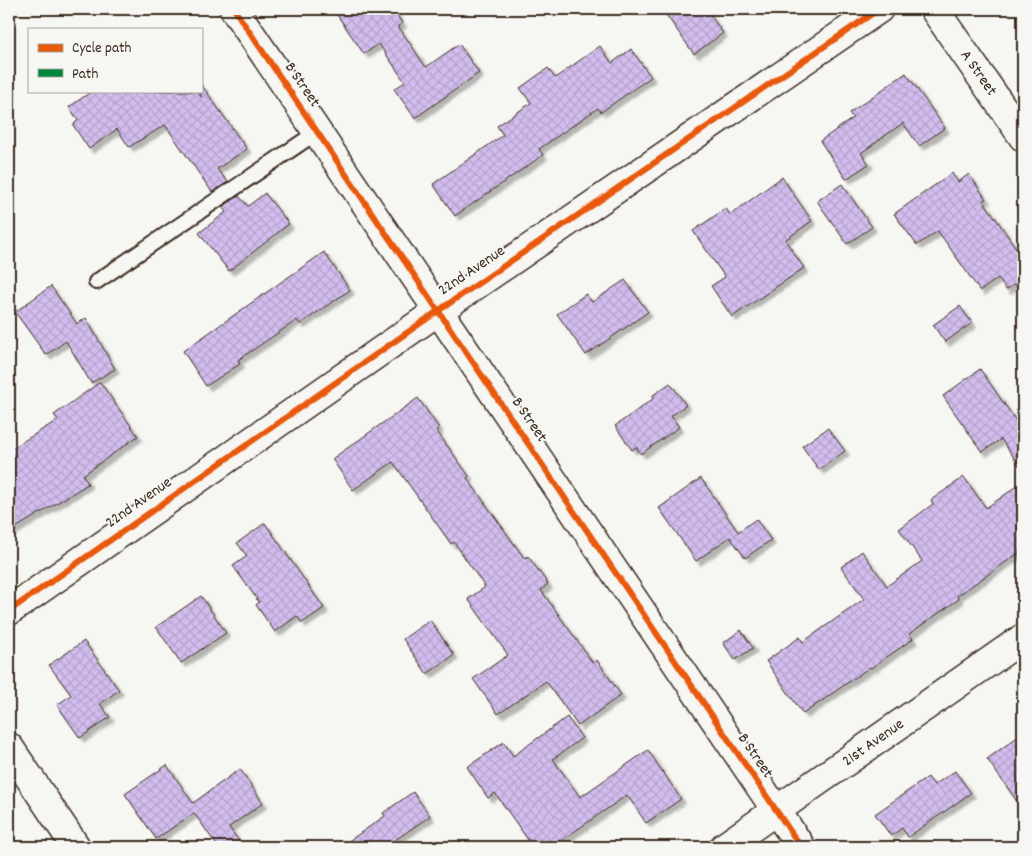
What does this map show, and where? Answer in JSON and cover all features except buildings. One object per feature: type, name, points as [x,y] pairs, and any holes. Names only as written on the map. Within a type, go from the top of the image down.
[{"type":"street","name":"22nd Avenue","points":[[9,611],[438,311],[879,9]]},
{"type":"street","name":"A Street","points":[[934,9],[1023,137]]},
{"type":"street","name":"B Street","points":[[242,12],[317,132],[801,847]]},
{"type":"street","name":"21st Avenue","points":[[724,847],[1023,638]]},
{"type":"street","points":[[9,747],[76,847]]},
{"type":"lane","points":[[96,282],[317,132]]},
{"type":"marked path","points":[[1019,641],[1023,647]]},
{"type":"cycle path","points":[[234,9],[801,847]]},
{"type":"cycle path","points":[[9,611],[438,311],[879,9]]}]
